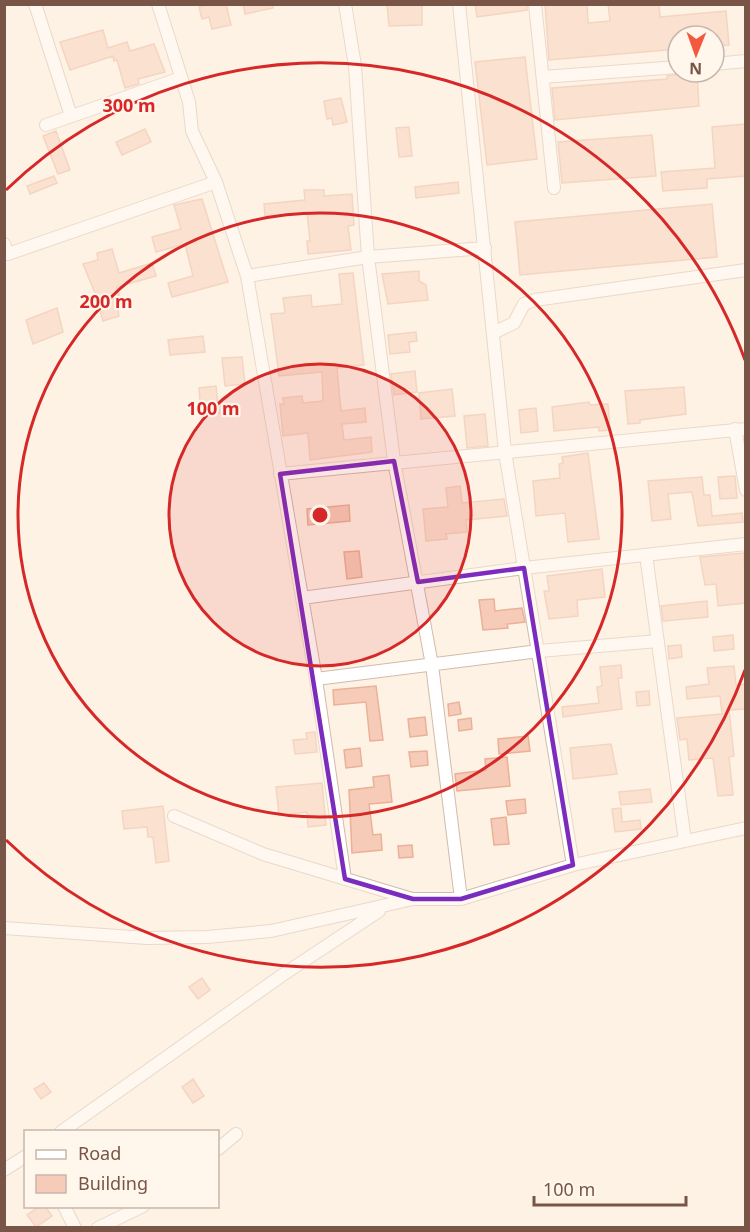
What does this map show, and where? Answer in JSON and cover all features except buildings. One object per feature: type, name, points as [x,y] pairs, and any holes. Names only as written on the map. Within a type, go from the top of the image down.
[{"type":"street","points":[[35,4],[71,116]]},
{"type":"street","points":[[172,4],[158,6],[189,102],[192,131],[216,182],[247,276],[316,679],[345,879]]},
{"type":"street","points":[[345,4],[355,66],[368,257],[394,461],[432,664],[461,899]]},
{"type":"street","points":[[459,4],[505,452],[573,865]]},
{"type":"street","points":[[535,4],[554,188]]},
{"type":"street","points":[[726,63],[746,61]]},
{"type":"street","points":[[543,77],[666,67]]},
{"type":"street","points":[[46,125],[182,78]]},
{"type":"street","points":[[4,244],[8,254],[216,182]]},
{"type":"street","points":[[247,276],[368,257],[484,248]]},
{"type":"street","points":[[493,333],[514,323],[524,304],[535,300],[746,270]]},
{"type":"street","points":[[280,474],[394,461],[740,429],[746,489]]},
{"type":"street","points":[[302,598],[524,568],[746,544]]},
{"type":"street","points":[[646,555],[685,841]]},
{"type":"street","points":[[316,679],[539,651],[658,641]]},
{"type":"street","points":[[174,816],[263,854],[413,899]]},
{"type":"street","points":[[4,928],[147,938],[207,937],[271,931],[413,899],[461,899],[573,865],[746,828]]},
{"type":"street","points":[[62,1130],[280,976],[388,906]]},
{"type":"street","points":[[219,1148],[236,1134]]},
{"type":"street","points":[[4,1170],[24,1157]]},
{"type":"street","points":[[65,1208],[75,1227]]},
{"type":"street","points":[[98,1227],[138,1208]]},
{"type":"highlighted area","points":[[394,461],[418,582],[524,568],[573,865],[461,899],[413,899],[345,879],[280,474]]}]
